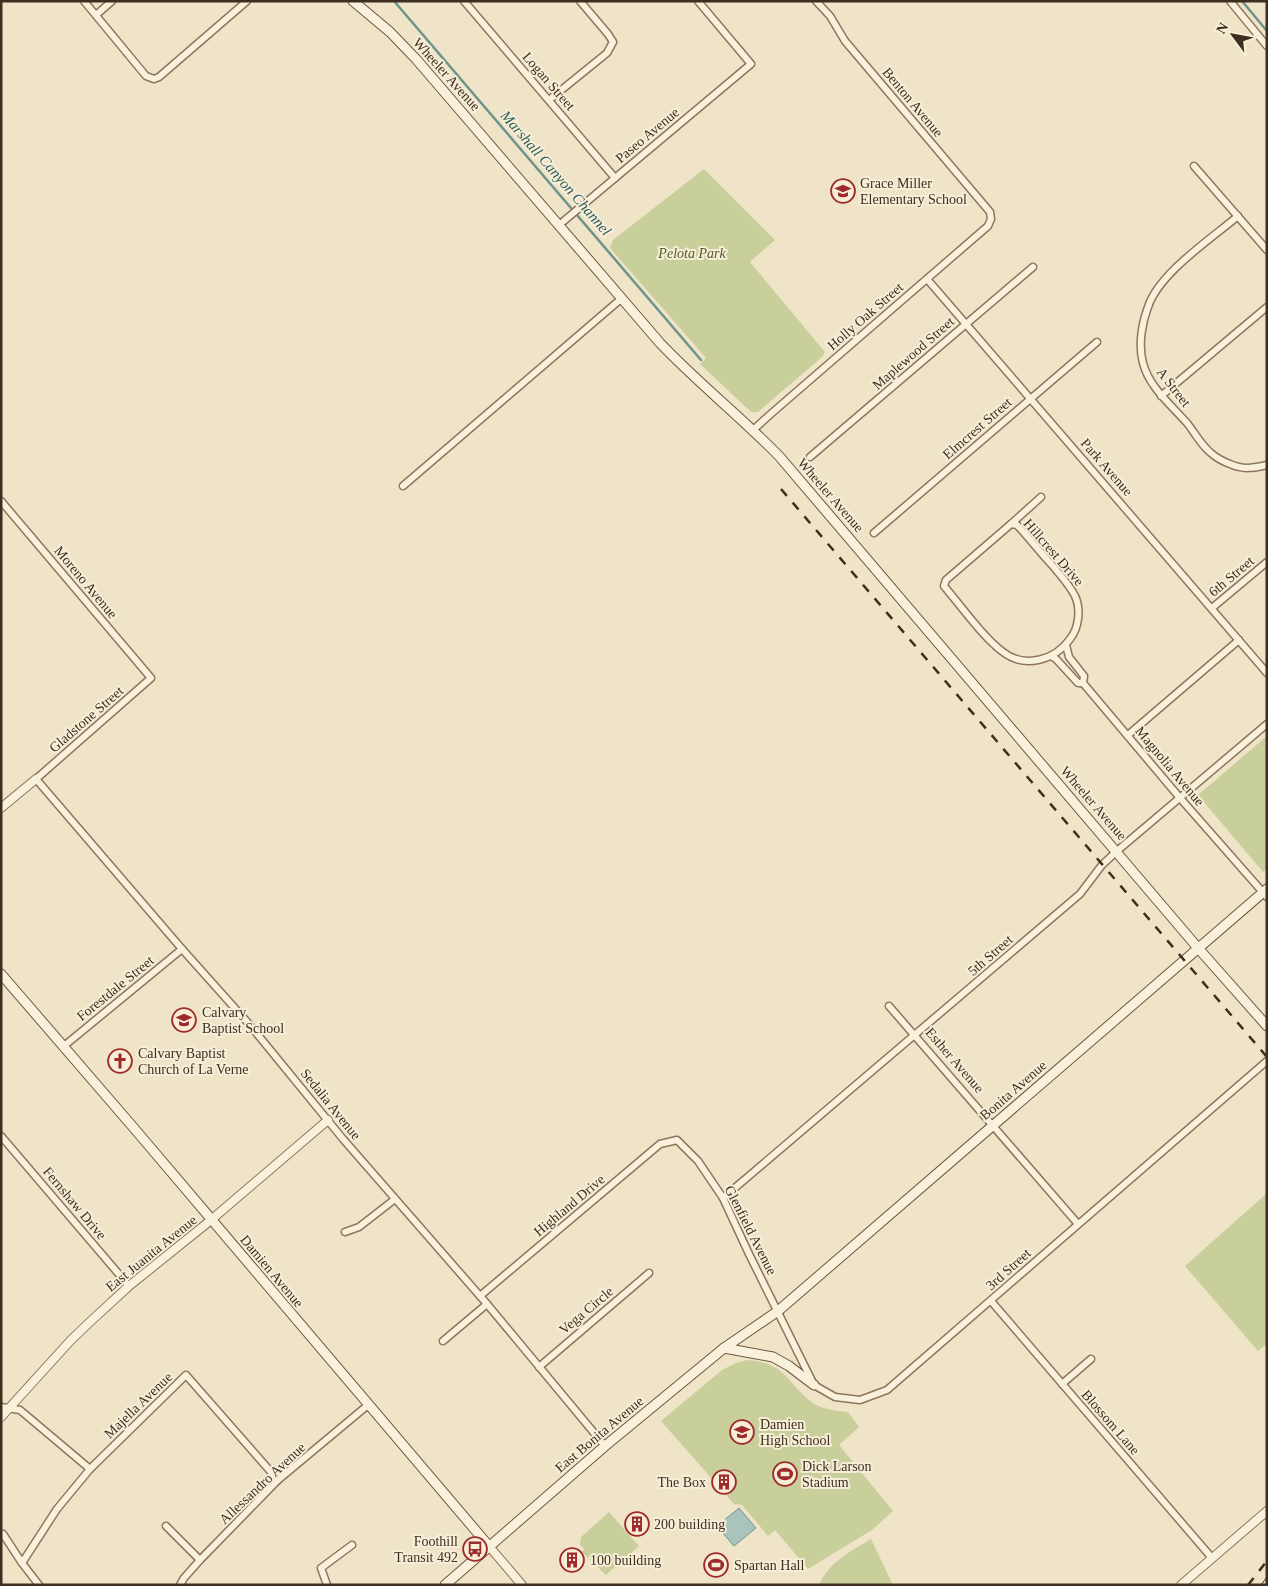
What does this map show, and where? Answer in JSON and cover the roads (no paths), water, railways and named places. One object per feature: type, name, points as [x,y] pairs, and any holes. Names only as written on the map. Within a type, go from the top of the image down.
[{"type":"main road","name":"Wheeler Avenue","points":[[353,1],[390,32],[416,59],[660,343],[685,369],[754,430],[786,464],[1198,948],[1267,1026]]},
{"type":"main road","name":"Bonita Avenue","points":[[778,1311],[1198,948],[1265,893]]},
{"type":"main road","name":"Damien Avenue","points":[[1,974],[488,1545]]},
{"type":"main road","name":"East Bonita Avenue","points":[[445,1585],[488,1545],[724,1348],[778,1311]]},
{"type":"main road","points":[[724,1348],[773,1357],[789,1366],[814,1385]]},
{"type":"street","points":[[84,1],[146,76],[154,79],[159,78],[247,1]]},
{"type":"street","points":[[96,15],[112,1]]},
{"type":"street","name":"Logan Street","points":[[464,1],[615,178]]},
{"type":"street","points":[[549,100],[608,53],[613,42],[580,1]]},
{"type":"street","name":"Paseo Avenue","points":[[559,225],[751,64],[698,1]]},
{"type":"street","name":"Benton Avenue","points":[[816,1],[830,16],[845,41],[990,212],[992,219]]},
{"type":"street","points":[[1230,1],[1267,46]]},
{"type":"street","points":[[1194,166],[1267,250]]},
{"type":"street","name":"A Street","points":[[1238,216],[1174,270],[1158,286],[1148,305],[1143,326],[1142,362],[1147,376],[1161,396],[1211,453],[1231,465],[1250,469],[1267,465]]},
{"type":"street","name":"Holly Oak Street","points":[[754,430],[767,416],[988,226],[992,219]]},
{"type":"street","name":"Maplewood Street","points":[[810,457],[1033,267]]},
{"type":"street","name":"Park Avenue","points":[[927,279],[1032,398],[1267,673]]},
{"type":"street","points":[[403,486],[622,298]]},
{"type":"street","points":[[1161,396],[1267,308]]},
{"type":"street","name":"Elmcrest Street","points":[[874,533],[1097,342]]},
{"type":"street","name":"Hillcrest Drive","points":[[1011,524],[1017,525],[1069,586],[1076,598],[1079,612],[1073,635],[1066,645],[1051,656],[1039,660],[1020,660],[1004,654],[944,586],[946,580],[1041,497]]},
{"type":"street","name":"Moreno Avenue","points":[[1,501],[151,678]]},
{"type":"street","name":"6th Street","points":[[1212,608],[1267,562]]},
{"type":"street","points":[[1128,735],[1239,640]]},
{"type":"street","name":"Magnolia Avenue","points":[[1066,645],[1069,657],[1084,676],[1083,682],[1180,798],[1265,893]]},
{"type":"street","points":[[1051,656],[1078,683],[1083,682]]},
{"type":"street","name":"Gladstone Street","points":[[36,778],[151,678]]},
{"type":"street","name":"5th Street","points":[[723,1198],[1080,894],[1102,865],[1117,851],[1267,724]]},
{"type":"street","points":[[1,808],[36,778]]},
{"type":"street","name":"Sedalia Avenue","points":[[36,778],[182,949],[249,1024],[328,1120],[487,1304],[605,1446]]},
{"type":"street","name":"Forestdale Street","points":[[64,1046],[182,949]]},
{"type":"street","name":"Esther Avenue","points":[[889,1006],[1078,1224]]},
{"type":"street","name":"3rd Street","points":[[814,1385],[835,1397],[860,1400],[887,1390],[1267,1061]]},
{"type":"street","name":"East Juanita Avenue","points":[[1,1417],[71,1340],[129,1286],[211,1220],[328,1120]]},
{"type":"street","name":"Fernshaw Drive","points":[[1,1136],[129,1286]]},
{"type":"street","name":"Glenfield Avenue","points":[[677,1140],[698,1161],[723,1198],[778,1311]]},
{"type":"street","name":"Highland Drive","points":[[480,1296],[660,1144],[677,1140]]},
{"type":"street","points":[[345,1232],[359,1227],[395,1199]]},
{"type":"street","name":"Vega Circle","points":[[539,1367],[649,1273]]},
{"type":"street","name":"Blossom Lane","points":[[991,1301],[1212,1558]]},
{"type":"street","points":[[443,1341],[487,1304]]},
{"type":"street","points":[[778,1311],[814,1385]]},
{"type":"street","points":[[1062,1384],[1091,1359]]},
{"type":"street","name":"Majella Avenue","points":[[22,1563],[57,1509],[90,1469],[186,1375],[278,1480]]},
{"type":"street","name":"Allessandro Avenue","points":[[180,1585],[200,1560],[278,1480],[368,1405]]},
{"type":"street","points":[[1,1407],[20,1410],[90,1469]]},
{"type":"street","points":[[1181,1585],[1267,1511]]},
{"type":"street","points":[[166,1526],[200,1560]]},
{"type":"street","points":[[2,1534],[39,1585]]},
{"type":"street","points":[[327,1585],[321,1568],[352,1545]]},
{"type":"street","name":"Damien Avenue","points":[[488,1545],[522,1585]]},
{"type":"water","points":[[739,1508],[756,1528],[734,1546],[717,1526]]},
{"type":"waterway","name":"Marshall Canyon Channel","points":[[394,1],[701,360]]},
{"type":"waterway","points":[[1242,1],[1267,31]]},
{"type":"tram line","points":[[1261,1585],[1267,1577]]},
{"type":"railway","points":[[781,489],[1267,1057]]},
{"type":"railway","points":[[1248,1585],[1267,1561]]},
{"type":"place","name":"Grace Miller Elementary School","points":[[843,191]]},
{"type":"place","name":"Calvary Baptist School","points":[[184,1020]]},
{"type":"place","name":"Calvary Baptist Church of La Verne","points":[[120,1061]]},
{"type":"place","name":"Damien High School","points":[[742,1432]]},
{"type":"place","name":"Dick Larson Stadium","points":[[785,1474]]},
{"type":"place","name":"The Box","points":[[724,1482]]},
{"type":"place","name":"200 building","points":[[637,1524]]},
{"type":"place","name":"Foothill Transit 492","points":[[475,1549]]},
{"type":"place","name":"100 building","points":[[572,1560]]},
{"type":"place","name":"Spartan Hall","points":[[716,1565]]},
{"type":"park label","name":"Pelota Park","points":[[692,253]]}]
